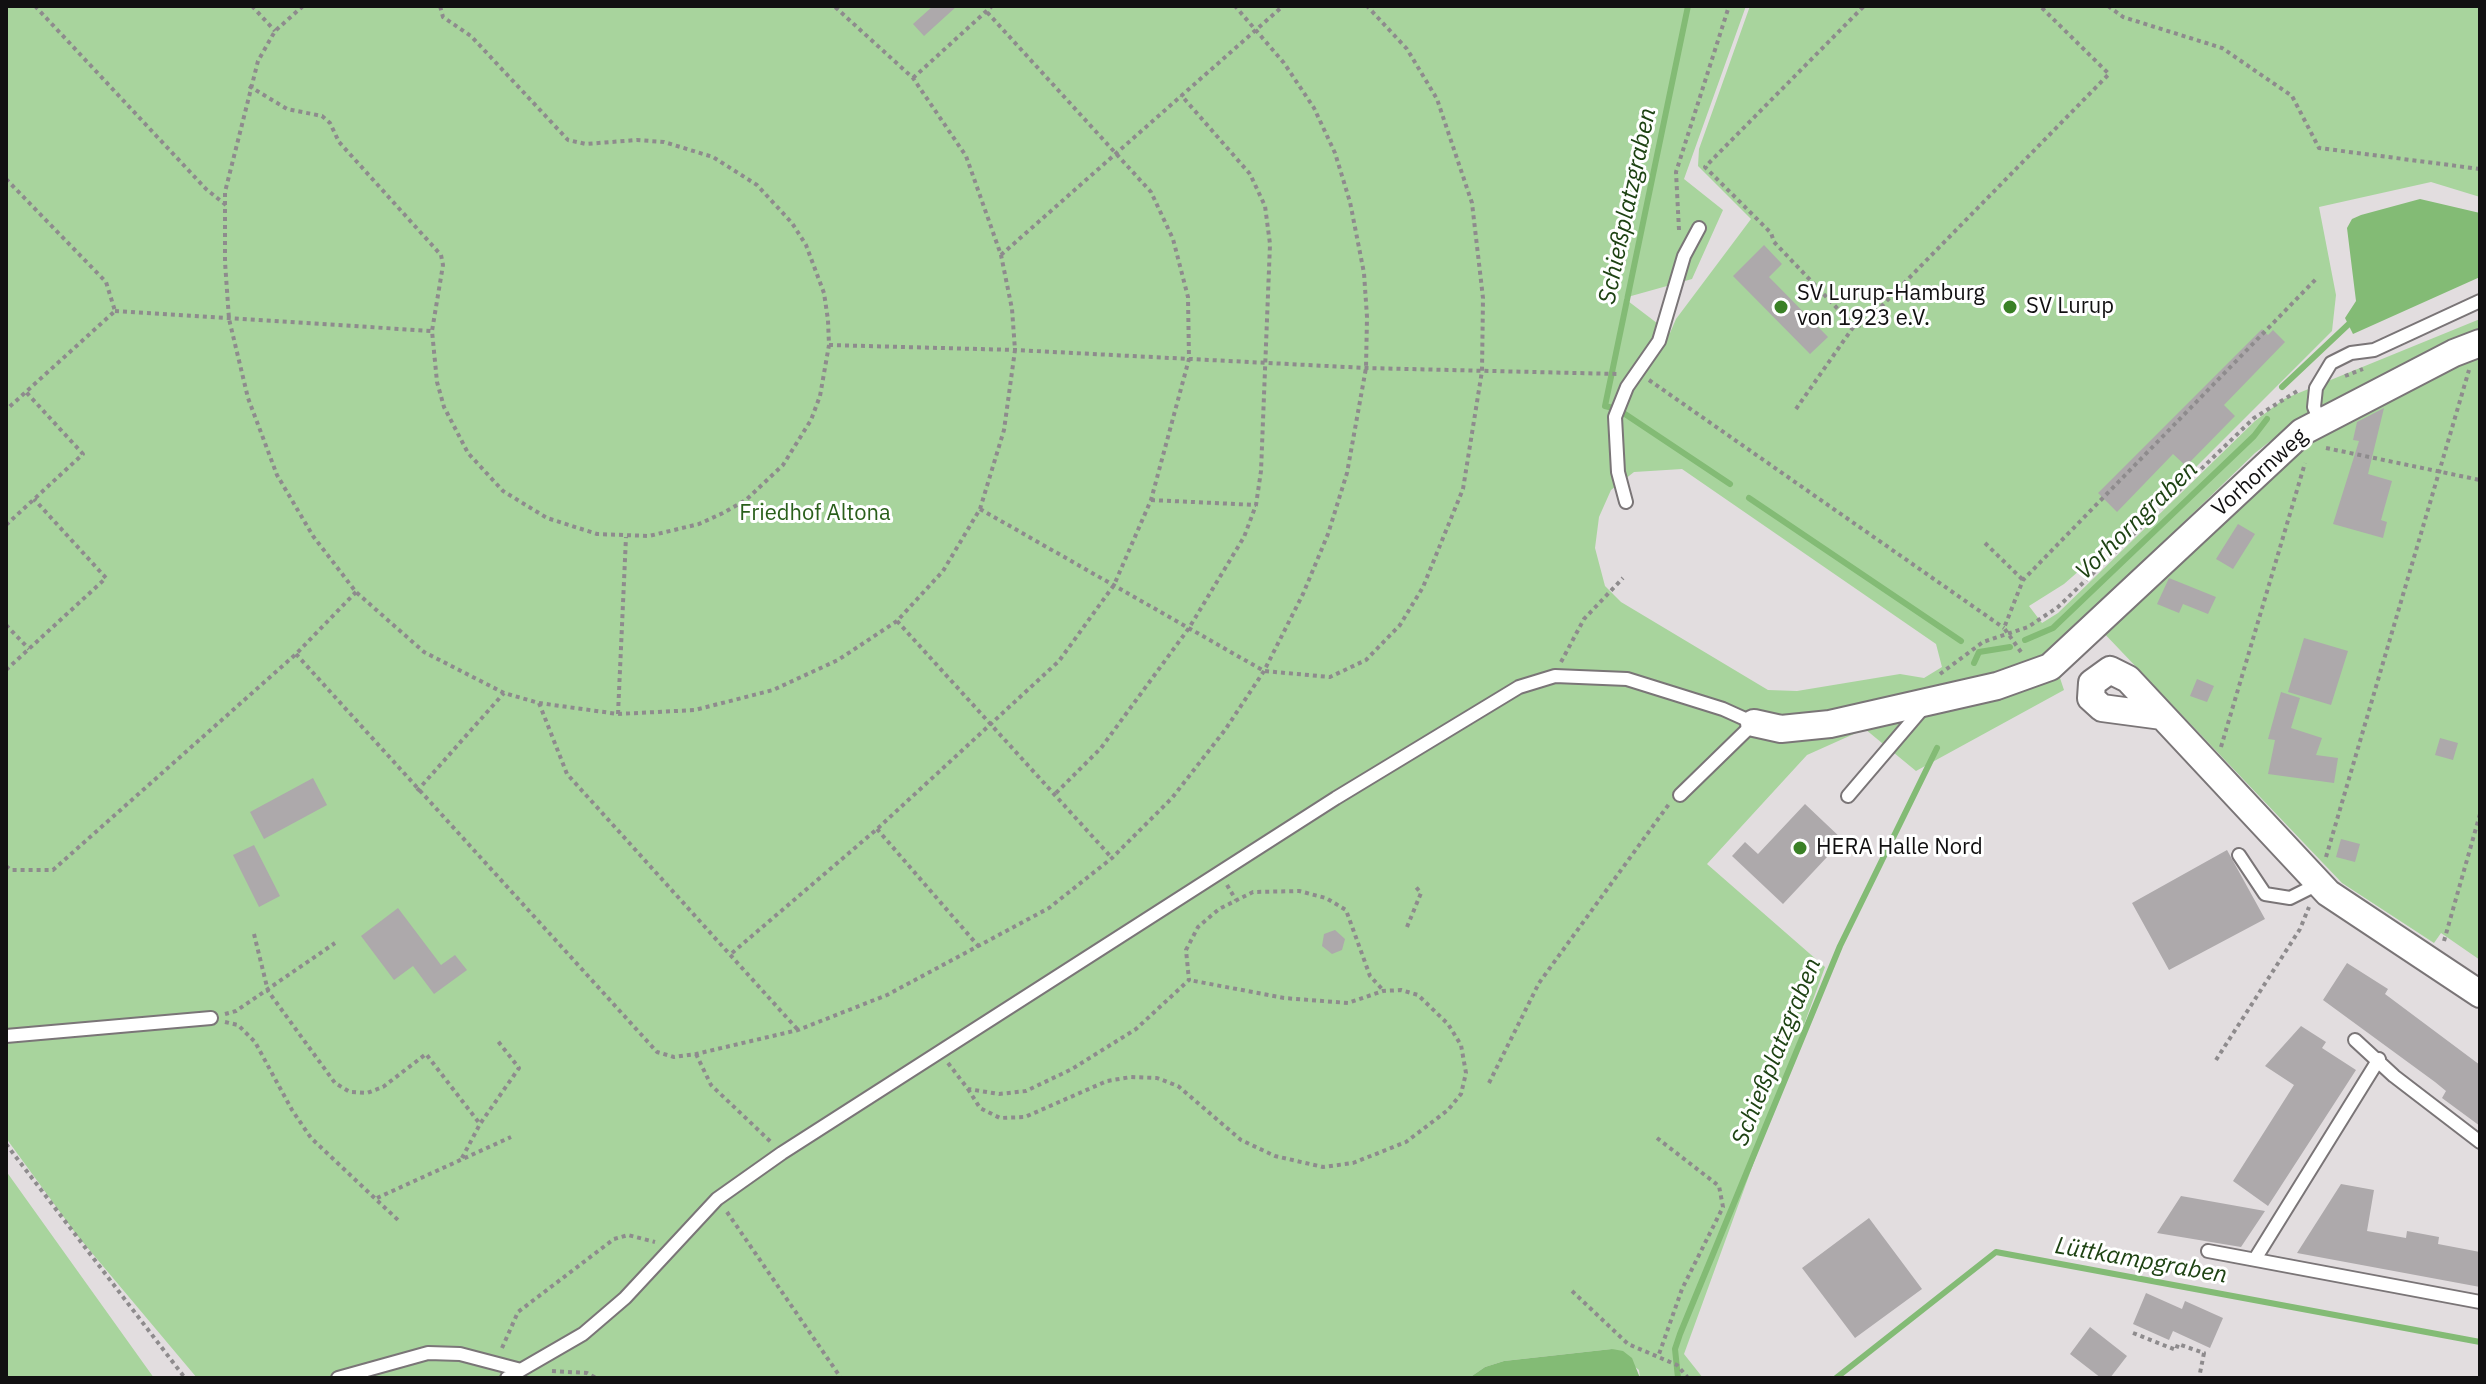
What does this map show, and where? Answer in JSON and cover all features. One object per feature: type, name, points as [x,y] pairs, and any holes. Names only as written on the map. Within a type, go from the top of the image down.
[{"type":"street","name":"Vorhornweg","points":[[1754,723],[1781,729],[1807,728],[1930,692],[2029,677],[2050,667],[2311,433],[2478,344]]},
{"type":"street","points":[[2072,649],[2097,676],[2089,691],[2095,704],[2112,710],[2162,716],[2318,884],[2360,916],[2480,994]]},
{"type":"lane","points":[[1626,502],[1618,472],[1615,417],[1627,387],[1659,341],[1684,256],[1699,228]]},
{"type":"lane","points":[[2311,433],[2318,382],[2331,363],[2344,356],[2374,350],[2480,301]]},
{"type":"lane","points":[[507,1378],[583,1334],[625,1298],[717,1199],[782,1153],[1484,706],[1519,687],[1555,676],[1627,679],[1723,709],[1754,723],[1680,795]]},
{"type":"lane","points":[[1848,796],[1891,750],[1930,692]]},
{"type":"lane","points":[[2239,855],[2265,894],[2290,898],[2318,884]]},
{"type":"lane","points":[[6,1036],[211,1018]]},
{"type":"lane","points":[[2355,1040],[2394,1076],[2480,1142]]},
{"type":"lane","points":[[2255,1259],[2379,1059]]},
{"type":"lane","points":[[2208,1251],[2480,1302]]},
{"type":"lane","points":[[338,1378],[428,1353],[460,1354],[521,1370]]},
{"type":"path","points":[[35,6],[206,189],[226,205]]},
{"type":"path","points":[[252,6],[275,31]]},
{"type":"path","points":[[303,6],[275,31],[249,86],[226,205],[225,262],[229,319],[248,398],[277,475],[313,536],[356,592],[424,652],[504,693],[539,703],[618,714],[695,710],[773,690],[838,660],[897,621],[943,571],[980,509],[1004,430],[1015,350],[1012,309],[1001,255],[966,156],[913,78],[834,6]]},
{"type":"path","points":[[249,86],[287,109],[322,116],[330,123],[339,142],[435,246],[443,265],[432,331],[432,357],[444,407],[468,453],[503,491],[547,518],[571,528],[626,537],[674,532],[699,524],[746,500],[768,481],[791,454],[811,420],[826,371],[829,345],[826,306],[817,269],[792,223],[757,185],[713,157],[676,145],[637,140],[586,144],[568,140],[471,36],[443,17],[440,6]]},
{"type":"path","points":[[913,78],[992,6]]},
{"type":"path","points":[[296,654],[417,791],[657,1052],[674,1057],[696,1054],[798,1030],[887,995],[980,948],[1049,908],[1112,858],[1172,798],[1225,730],[1264,671],[1328,534],[1347,473],[1366,368],[1364,273],[1335,153],[1314,108],[1256,29],[1235,6]]},
{"type":"path","points":[[1001,255],[1283,6]]},
{"type":"path","points":[[980,509],[1264,671],[1330,677],[1366,660],[1400,625],[1423,587],[1463,489],[1482,371],[1480,253],[1472,203],[1458,152],[1437,99],[1407,49],[1367,6]]},
{"type":"path","points":[[1684,256],[1676,204],[1676,172],[1729,6]]},
{"type":"path","points":[[1854,326],[1774,242],[1771,233],[1705,167],[1864,6]]},
{"type":"path","points":[[1796,409],[1854,326],[1863,325],[2109,74],[2040,6]]},
{"type":"path","points":[[2108,6],[2123,17],[2222,48],[2292,96],[2319,148],[2480,169]]},
{"type":"path","points":[[732,953],[877,829],[1059,661],[1114,585],[1151,500],[1189,359],[1188,297],[1173,239],[1151,192],[986,11]]},
{"type":"path","points":[[1056,793],[1101,748],[1189,628],[1244,537],[1256,505],[1266,364],[1270,244],[1265,206],[1250,174],[1181,95]]},
{"type":"path","points":[[6,179],[106,282],[115,311]]},
{"type":"path","points":[[2004,628],[2023,580],[2316,279]]},
{"type":"path","points":[[6,410],[115,311],[432,331]]},
{"type":"path","points":[[2216,1060],[2300,929],[2318,884],[2478,344]]},
{"type":"path","points":[[829,345],[1015,350],[1366,368],[1639,373],[2004,628],[2022,654],[2029,677]]},
{"type":"path","points":[[1930,692],[1964,653],[1983,642],[2010,635],[2058,607],[2254,418],[2285,396],[2365,368]]},
{"type":"path","points":[[6,525],[83,454],[26,392]]},
{"type":"path","points":[[2214,772],[2311,433],[2480,480]]},
{"type":"path","points":[[6,670],[106,578],[34,499]]},
{"type":"path","points":[[1151,500],[1256,505]]},
{"type":"path","points":[[618,714],[626,537]]},
{"type":"path","points":[[1985,543],[2023,580]]},
{"type":"path","points":[[1555,676],[1584,619],[1623,578]]},
{"type":"path","points":[[6,866],[11,870],[53,870],[296,654],[356,592]]},
{"type":"path","points":[[897,621],[994,724],[1112,858]]},
{"type":"path","points":[[6,625],[29,649]]},
{"type":"path","points":[[417,791],[504,693]]},
{"type":"path","points":[[539,703],[567,774],[732,953],[798,1030]]},
{"type":"path","points":[[1489,1083],[1539,983],[1641,839],[1680,795]]},
{"type":"path","points":[[2437,966],[2480,814]]},
{"type":"path","points":[[877,829],[980,948]]},
{"type":"path","points":[[1225,881],[1236,900]]},
{"type":"path","points":[[1407,927],[1421,893],[1415,886]]},
{"type":"path","points":[[1189,980],[1186,950],[1198,927],[1236,900],[1253,892],[1274,890],[1326,898],[1346,910],[1370,976],[1383,991]]},
{"type":"path","points":[[254,934],[268,991],[335,1083],[350,1092],[367,1093],[383,1087],[426,1054],[480,1124]]},
{"type":"path","points":[[211,1018],[236,1011],[335,943]]},
{"type":"path","points":[[968,1089],[999,1094],[1026,1091],[1072,1069],[1136,1029],[1189,980]]},
{"type":"path","points":[[941,1050],[980,1108],[1000,1118],[1025,1117],[1107,1081],[1131,1077],[1157,1078],[1178,1086],[1218,1123],[1275,1156],[1323,1167],[1353,1163],[1406,1142],[1428,1128],[1461,1094],[1466,1073],[1461,1045],[1430,1005],[1418,995],[1401,990],[1383,991],[1348,1003],[1284,998],[1189,980]]},
{"type":"path","points":[[211,1018],[238,1025],[255,1042],[311,1138],[399,1221]]},
{"type":"path","points":[[461,1160],[480,1124],[519,1068],[497,1040]]},
{"type":"path","points":[[696,1054],[711,1085],[782,1153]]},
{"type":"path","points":[[377,1198],[511,1137]]},
{"type":"path","points":[[1657,1138],[1719,1186],[1723,1207],[1682,1289],[1658,1357]]},
{"type":"path","points":[[6,1144],[185,1378]]},
{"type":"path","points":[[717,1199],[841,1378]]},
{"type":"path","points":[[498,1362],[518,1312],[614,1239],[628,1235],[654,1241],[668,1250]]},
{"type":"path","points":[[1572,1291],[1628,1344],[1677,1365],[1688,1378]]},
{"type":"path","points":[[2133,1333],[2176,1350],[2178,1344],[2204,1353],[2199,1378]]},
{"type":"path","points":[[521,1370],[587,1373],[596,1378]]},
{"type":"green space","name":"Friedhof Altona","points":[[6,6],[1746,6],[1684,179],[1723,210],[1692,279],[1624,298],[1670,333],[1676,319],[1751,219],[1698,166],[1699,149],[1750,6],[2480,6],[2480,197],[2431,182],[2319,207],[2336,295],[2332,331],[2185,478],[2064,584],[2029,606],[2042,623],[2058,613],[2255,421],[2284,399],[2480,319],[2480,332],[2295,422],[2255,453],[2051,651],[2064,690],[1916,771],[1865,729],[1807,755],[1707,864],[1825,967],[1684,1354],[1703,1378],[1640,1378],[1639,1370],[1612,1349],[1504,1361],[1485,1367],[1469,1378],[197,1378],[76,1234],[6,1138]],"holes":[[[1682,469],[1936,644],[1942,667],[1924,678],[1900,674],[1797,691],[1768,690],[1621,602],[1605,586],[1595,548],[1599,517],[1611,490],[1634,472]]]},
{"type":"green space","points":[[2480,353],[2480,960],[2441,933],[2434,943],[2342,883],[2100,629],[2306,433]]},
{"type":"green space","points":[[6,1171],[154,1378],[6,1378]]},
{"type":"shaded area","points":[[2420,199],[2480,213],[2480,277],[2353,334],[2345,318],[2356,301],[2347,228],[2352,219],[2361,215]]},
{"type":"shaded area","points":[[1612,1349],[1623,1351],[1632,1358],[1640,1378],[1469,1378],[1485,1367],[1504,1361]]},
{"type":"building","points":[[933,6],[957,6],[924,36],[913,24]]},
{"type":"building","name":"SV Lurup-Hamburg von 1923 e.V.","points":[[1764,245],[1782,264],[1769,277],[1828,337],[1810,354],[1733,276]]},
{"type":"building","points":[[2262,329],[2268,335],[2273,330],[2285,342],[2224,405],[2235,416],[2186,466],[2173,454],[2117,512],[2098,493]]},
{"type":"building","points":[[2384,408],[2368,474],[2392,481],[2381,520],[2387,522],[2383,538],[2333,524],[2359,441],[2353,440],[2357,422]]},
{"type":"building","points":[[2238,524],[2255,534],[2233,569],[2216,559]]},
{"type":"building","points":[[2169,578],[2216,597],[2208,614],[2183,604],[2179,613],[2157,604]]},
{"type":"building","points":[[2304,638],[2348,651],[2331,705],[2288,692]]},
{"type":"building","points":[[2197,679],[2214,686],[2207,702],[2190,696]]},
{"type":"building","points":[[2281,692],[2300,698],[2291,728],[2322,738],[2316,755],[2338,758],[2334,783],[2268,774],[2275,740],[2268,739]]},
{"type":"building","points":[[2440,738],[2458,743],[2453,760],[2435,755]]},
{"type":"building","points":[[313,778],[327,805],[264,839],[250,812]]},
{"type":"building","name":"HERA Halle Nord","points":[[1805,804],[1843,840],[1783,904],[1732,856],[1745,842],[1758,854]]},
{"type":"building","points":[[2341,839],[2360,844],[2355,862],[2336,857]]},
{"type":"building","points":[[254,845],[280,896],[259,907],[233,855]]},
{"type":"building","points":[[2227,850],[2265,919],[2169,970],[2132,903]]},
{"type":"building","points":[[398,908],[441,965],[455,955],[467,970],[434,994],[413,966],[394,980],[361,936]]},
{"type":"building","points":[[1335,930],[1345,939],[1342,950],[1332,954],[1322,946],[1324,934]]},
{"type":"building","points":[[2347,963],[2388,989],[2385,994],[2480,1065],[2480,1126],[2442,1098],[2446,1091],[2435,1082],[2323,1000]]},
{"type":"building","points":[[2301,1026],[2326,1042],[2322,1048],[2356,1070],[2268,1206],[2233,1181],[2294,1085],[2265,1066]]},
{"type":"building","points":[[2341,1184],[2374,1190],[2367,1231],[2406,1238],[2407,1231],[2439,1237],[2438,1244],[2480,1252],[2480,1287],[2297,1253]]},
{"type":"building","points":[[2181,1196],[2265,1211],[2241,1247],[2157,1233]]},
{"type":"building","points":[[1869,1218],[1922,1289],[1855,1338],[1802,1268]]},
{"type":"building","points":[[2146,1293],[2182,1309],[2185,1301],[2223,1318],[2210,1348],[2173,1331],[2169,1340],[2133,1324]]},
{"type":"building","points":[[2090,1327],[2127,1356],[2110,1378],[2101,1378],[2070,1354]]},
{"type":"waterway","name":"Schießplatzgraben","points":[[1613,408],[1605,406],[1688,6]]},
{"type":"waterway","name":"Vorhorngraben","points":[[2282,387],[2352,321]]},
{"type":"waterway","name":"Schießplatzgraben","points":[[1622,412],[1730,484]]},
{"type":"waterway","name":"Vorhorngraben","points":[[2025,640],[2053,628],[2254,436],[2267,419]]},
{"type":"waterway","name":"Schießplatzgraben","points":[[1749,498],[1961,641]]},
{"type":"waterway","name":"Vorhorngraben","points":[[1974,663],[1979,652],[2010,647]]},
{"type":"waterway","name":"Schießplatzgraben","points":[[1678,1378],[1675,1349],[1680,1334],[1840,946],[1937,748]]},
{"type":"waterway","name":"Lüttkampgraben","points":[[1836,1378],[1996,1252],[2480,1342]]},
{"type":"place","name":"SV Lurup-Hamburg von 1923 e.V.","points":[[1781,307]]},
{"type":"place","name":"SV Lurup","points":[[2010,307]]},
{"type":"place","name":"HERA Halle Nord","points":[[1800,848]]}]
